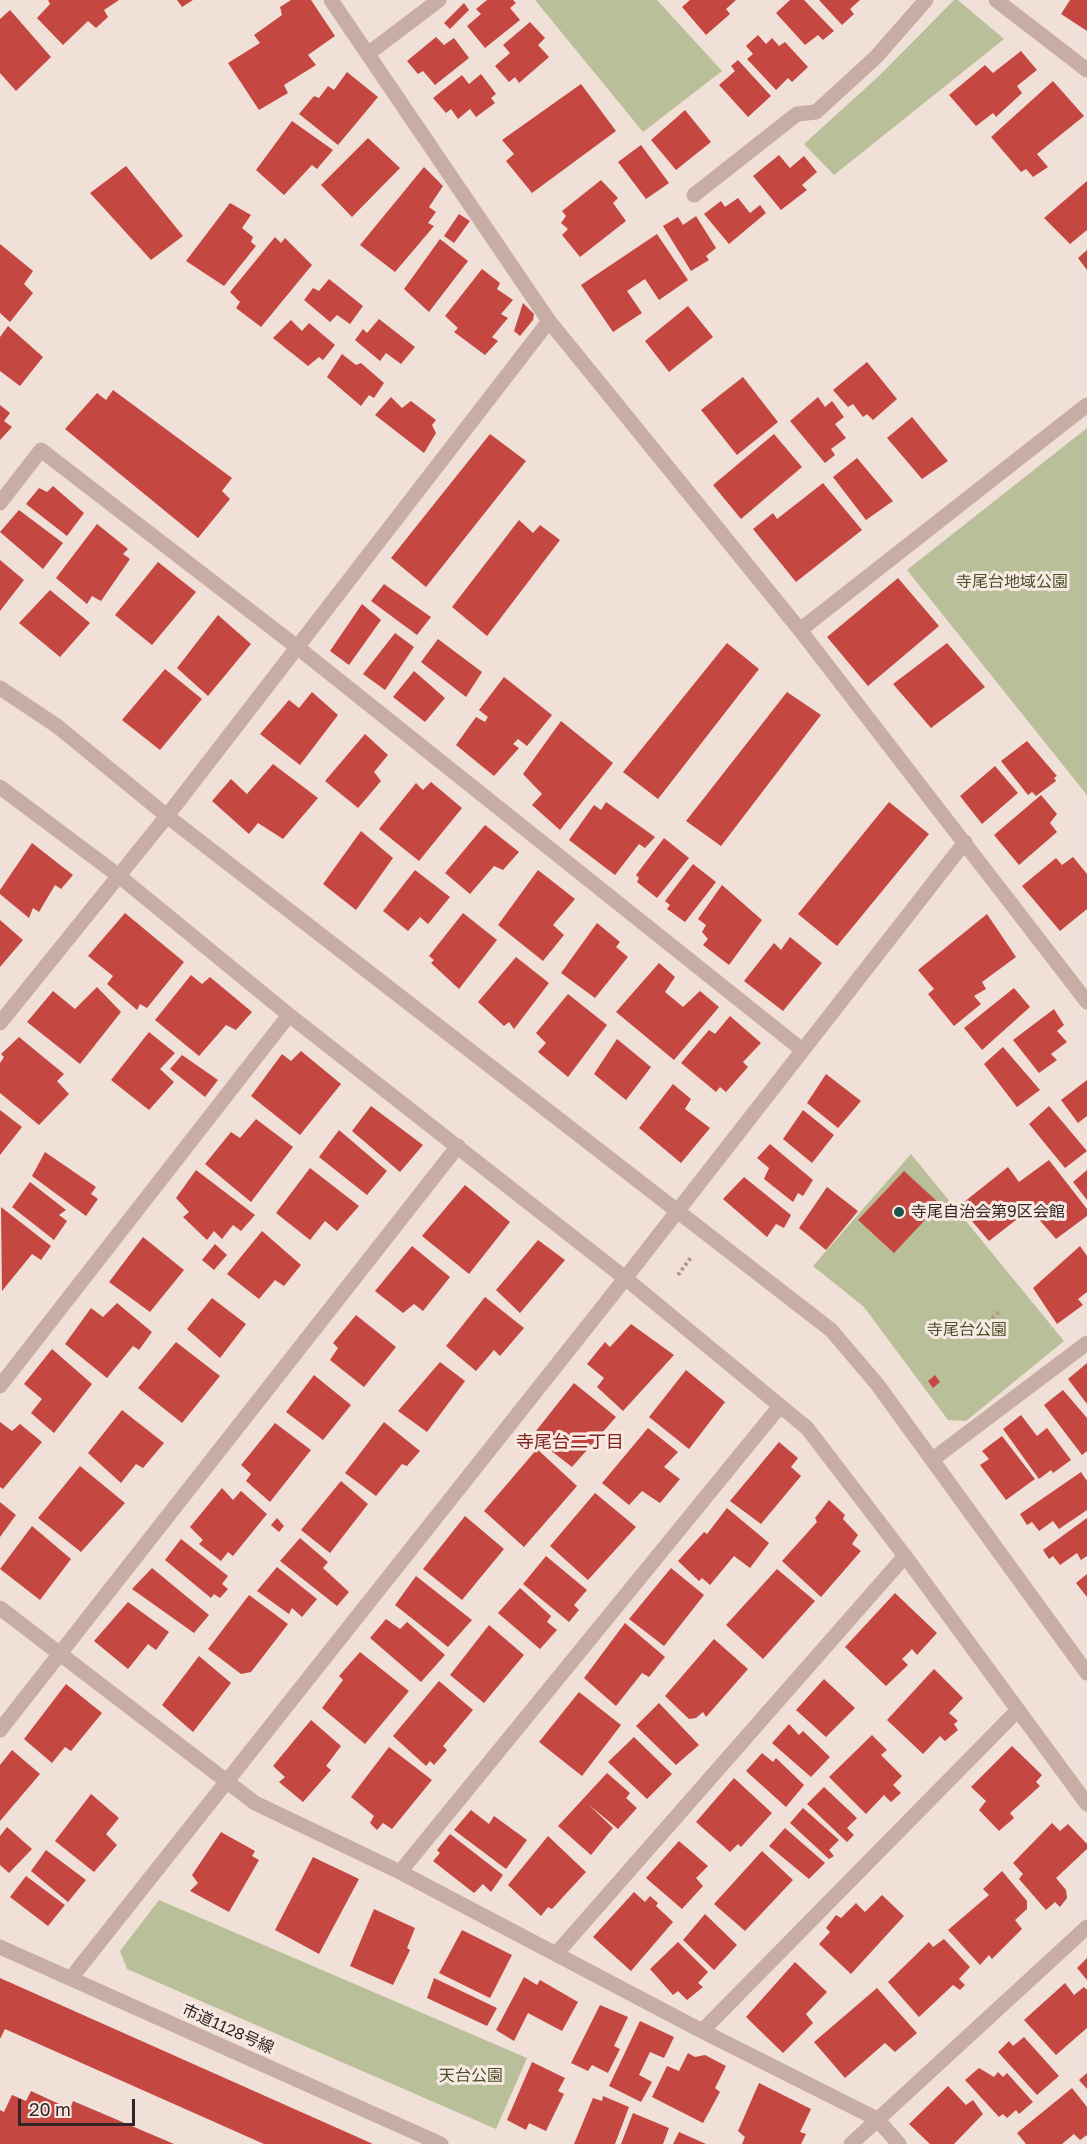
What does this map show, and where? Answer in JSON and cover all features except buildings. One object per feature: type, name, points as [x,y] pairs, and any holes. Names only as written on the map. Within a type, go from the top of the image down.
[{"type":"street","points":[[331,0],[549,321],[800,630],[1087,1002]]},
{"type":"street","points":[[369,53],[439,0]]},
{"type":"street","points":[[694,195],[797,114],[816,112],[876,57],[926,0]]},
{"type":"street","points":[[996,0],[1087,70]]},
{"type":"street","points":[[0,1023],[167,816],[549,321]]},
{"type":"street","points":[[800,630],[1087,405]]},
{"type":"street","points":[[0,503],[40,450],[297,647],[801,1050]]},
{"type":"street","points":[[0,688],[57,726],[167,816],[831,1330],[852,1352],[933,1459],[1087,1673]]},
{"type":"street","points":[[0,787],[119,876],[289,1015],[626,1278],[807,1428],[905,1556],[1087,1804]]},
{"type":"street","points":[[71,1978],[626,1278],[965,842]]},
{"type":"street","points":[[0,1386],[289,1015]]},
{"type":"street","points":[[0,1730],[458,1146]]},
{"type":"street","points":[[933,1459],[1087,1343]]},
{"type":"street","points":[[400,1872],[780,1406]]},
{"type":"street","points":[[556,1954],[905,1556]]},
{"type":"street","points":[[0,1608],[255,1803],[400,1872],[702,2031],[877,2119],[899,2144]]},
{"type":"street","points":[[702,2031],[1018,1710]]},
{"type":"street","points":[[850,2144],[1087,1927]]},
{"type":"street","name":"市道1128号線","points":[[0,1947],[441,2144]]},
{"type":"path","points":[[678,1275],[694,1253]]},
{"type":"path","points":[[992,1318],[999,1312]]},
{"type":"green space","points":[[535,0],[657,0],[722,71],[643,132]]},
{"type":"green space","points":[[954,0],[958,0],[1004,39],[834,175],[804,144],[879,76]]},
{"type":"green space","name":"寺尾台地域公園","points":[[1087,428],[1087,795],[907,570]]},
{"type":"green space","name":"寺尾台公園","points":[[911,1154],[1064,1341],[966,1421],[948,1420],[864,1307],[813,1266]]},
{"type":"green space","name":"天台公園","points":[[159,1900],[527,2058],[496,2129],[127,1969],[120,1951]]},
{"type":"place","name":"寺尾自治会第9区会館","points":[[899,1212]]},
{"type":"district","name":"寺尾台二丁目","points":[[570,1442]]}]
